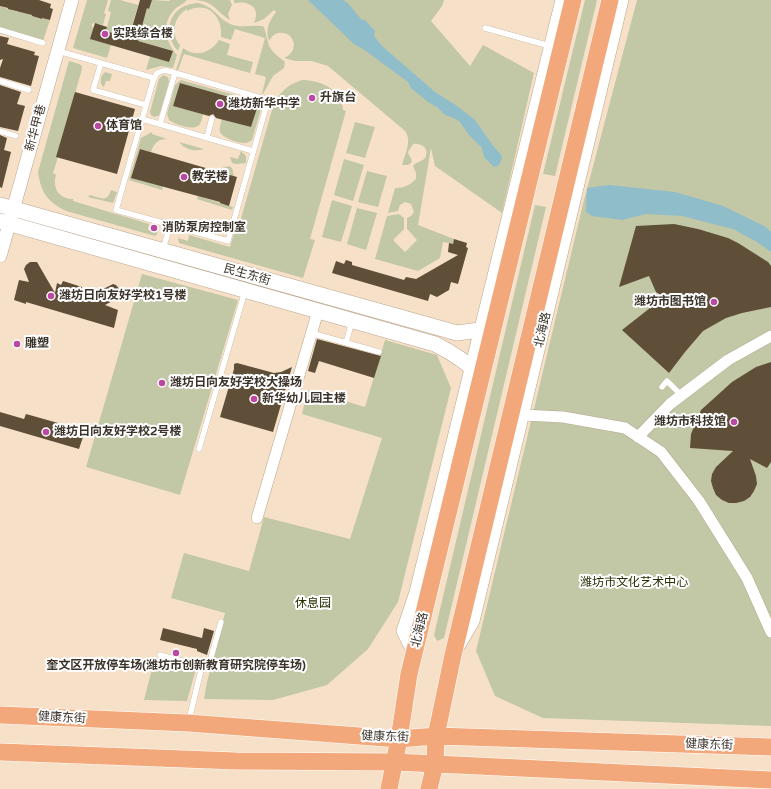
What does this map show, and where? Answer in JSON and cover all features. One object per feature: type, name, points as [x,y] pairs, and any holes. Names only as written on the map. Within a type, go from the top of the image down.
[{"type":"main road","name":"北海路","points":[[389,789],[414,653],[422,593],[537,128],[573,0]]},
{"type":"main road","name":"北海路","points":[[428,789],[435,764],[436,736],[453,655],[473,596],[506,459],[610,0]]},
{"type":"main road","name":"民生东街","points":[[7,207],[450,332],[457,333],[487,327]]},
{"type":"main road","name":"民生东街","points":[[5,222],[435,344],[449,351],[476,372]]},
{"type":"main road","name":"健康东街","points":[[0,715],[188,723],[399,739],[436,736],[771,747]]},
{"type":"main road","name":"健康东街","points":[[0,752],[236,761],[394,762],[771,780]]},
{"type":"street","name":"新华甲巷","points":[[0,256],[7,207],[58,51],[72,0]]},
{"type":"street","name":"北海路","points":[[537,128],[551,46],[562,0]]},
{"type":"street","name":"北海路","points":[[506,459],[522,415],[622,0]]},
{"type":"street","points":[[256,518],[318,311]]},
{"type":"street","points":[[638,437],[670,404],[681,395],[728,360],[771,336]]},
{"type":"street","points":[[522,415],[563,417],[625,428],[661,452],[698,501],[747,578],[771,632]]},
{"type":"lane","points":[[485,28],[551,46]]},
{"type":"lane","points":[[0,30],[43,43]]},
{"type":"lane","points":[[58,51],[154,78]]},
{"type":"lane","points":[[101,63],[93,90],[146,105]]},
{"type":"lane","points":[[165,70],[175,73],[268,100],[228,241],[116,210],[154,78],[158,73],[165,70]]},
{"type":"lane","points":[[160,124],[175,73]]},
{"type":"lane","points":[[0,81],[29,90]]},
{"type":"lane","points":[[207,137],[212,118]]},
{"type":"lane","points":[[142,119],[254,151]]},
{"type":"lane","points":[[0,131],[16,136]]},
{"type":"lane","points":[[163,251],[170,226]]},
{"type":"lane","points":[[199,449],[245,290]]},
{"type":"lane","points":[[346,343],[352,320]]},
{"type":"lane","points":[[311,333],[378,352]]},
{"type":"lane","points":[[662,387],[668,381],[681,395]]},
{"type":"lane","points":[[160,655],[208,668],[221,622]]},
{"type":"lane","points":[[188,723],[202,666]]},
{"type":"green space","points":[[87,0],[108,0],[104,13],[106,14],[103,25],[92,24],[92,27],[94,28],[91,39],[111,45],[107,58],[73,48]]},
{"type":"green space","points":[[111,0],[120,0],[138,5],[129,38],[106,31],[111,12],[108,11]]},
{"type":"green space","points":[[152,0],[187,0],[175,9],[166,26],[167,38],[177,55],[173,68],[161,66],[146,70],[150,56],[169,62],[173,51],[138,41],[147,8],[149,8]]},
{"type":"green space","points":[[193,0],[230,0],[232,5],[228,14],[230,20],[210,4]]},
{"type":"green space","points":[[234,0],[444,0],[442,6],[431,21],[470,66],[483,45],[534,73],[502,213],[435,166],[431,148],[418,225],[454,239],[453,244],[443,242],[440,258],[418,271],[375,259],[387,216],[399,214],[404,218],[404,229],[393,240],[405,252],[417,240],[407,229],[407,218],[414,212],[411,204],[405,202],[400,205],[398,211],[388,213],[395,188],[407,186],[416,179],[416,173],[413,166],[425,158],[427,153],[425,148],[418,144],[413,144],[408,152],[412,162],[408,165],[402,165],[408,142],[407,134],[404,130],[328,66],[312,61],[295,61],[284,58],[293,51],[294,44],[289,35],[283,33],[275,34],[269,41],[267,33],[271,19],[276,12],[274,10],[264,19],[254,23],[256,13],[253,6],[240,2],[234,3]]},
{"type":"green space","points":[[585,0],[597,0],[555,176],[543,174]]},
{"type":"green space","name":"潍坊市文化艺术中心","points":[[637,0],[771,0],[771,726],[543,718],[495,696],[476,651],[583,204]]},
{"type":"green space","points":[[198,3],[209,7],[228,23],[233,25],[264,27],[269,46],[274,53],[285,62],[284,68],[273,76],[263,94],[266,77],[255,74],[265,38],[235,29],[231,40],[221,37],[219,23],[212,12],[201,7],[187,11],[187,9],[179,16],[174,30],[180,45],[178,51],[170,35],[169,27],[171,20],[175,13],[181,8]]},
{"type":"green space","points":[[0,6],[41,19],[50,20],[43,41],[0,28]]},
{"type":"green space","points":[[219,40],[230,44],[227,55],[253,62],[250,73],[184,54],[178,70],[176,70],[183,48],[193,53],[202,53],[212,48]]},
{"type":"green space","points":[[69,61],[79,64],[82,66],[82,69],[53,173],[56,175],[56,188],[60,195],[68,199],[73,199],[73,201],[149,224],[148,230],[158,233],[155,236],[66,211],[54,204],[43,191],[38,172]]},
{"type":"green space","points":[[105,72],[112,74],[110,81],[106,81],[104,87],[101,84],[101,80]]},
{"type":"green space","points":[[163,75],[168,77],[169,82],[160,113],[158,116],[154,117],[150,112],[159,79]]},
{"type":"green space","points":[[181,80],[256,101],[261,105],[252,140],[246,143],[236,142],[221,134],[220,127],[222,119],[251,127],[257,104],[180,83],[173,106],[203,114],[202,120],[197,126],[189,127],[169,120],[167,114],[175,85]]},
{"type":"green space","points":[[302,80],[309,80],[329,87],[339,96],[343,110],[346,111],[310,239],[315,240],[303,278],[179,243],[178,238],[188,241],[189,235],[230,247],[235,230],[239,231],[240,222],[274,103],[286,88]]},
{"type":"green space","points":[[355,122],[375,127],[365,158],[346,153]]},
{"type":"green space","points":[[152,132],[152,134],[167,139],[157,142],[151,152],[140,149],[132,178],[163,186],[162,190],[129,180],[141,138]]},
{"type":"green space","points":[[179,142],[204,149],[191,150]]},
{"type":"green space","points":[[241,151],[246,156],[246,163],[232,163],[230,157],[238,159]]},
{"type":"green space","points":[[344,159],[364,165],[353,201],[334,195]]},
{"type":"green space","points":[[229,166],[232,168],[234,176],[215,170]]},
{"type":"green space","points":[[367,171],[387,176],[378,207],[358,202]]},
{"type":"green space","points":[[111,190],[117,192],[113,203],[88,197],[90,195],[105,198]]},
{"type":"green space","points":[[198,196],[233,207],[232,210],[197,199]]},
{"type":"green space","points":[[332,200],[352,206],[341,242],[322,237]]},
{"type":"green space","points":[[535,205],[546,207],[444,638],[437,641],[434,635]]},
{"type":"green space","points":[[357,208],[377,213],[366,250],[347,244]]},
{"type":"green space","name":"潍坊日向友好学校大操场","points":[[142,274],[238,300],[180,495],[86,467]]},
{"type":"green space","name":"休息园","points":[[385,340],[437,355],[451,388],[398,602],[368,649],[327,685],[273,700],[204,699],[225,613],[171,598],[184,553],[249,571],[264,517],[350,539],[382,438],[302,414],[308,390],[365,407]]},
{"type":"green space","points":[[155,657],[196,669],[187,701],[144,700]]},
{"type":"water","points":[[308,0],[343,0],[348,3],[362,20],[365,20],[375,31],[374,36],[382,46],[435,92],[475,120],[502,156],[499,165],[494,167],[484,157],[482,148],[469,135],[460,122],[445,115],[437,107],[428,102],[411,88],[408,82],[354,44]]},
{"type":"water","points":[[609,185],[675,192],[723,206],[766,227],[771,232],[771,252],[757,242],[733,229],[682,216],[646,214],[622,220],[592,216],[586,212],[587,188]]},
{"type":"building","points":[[0,0],[39,0],[51,4],[50,8],[53,9],[50,20],[0,6]]},
{"type":"building","name":"实践综合楼","points":[[140,0],[152,0],[149,9],[147,8],[138,41],[173,51],[169,62],[90,39],[95,23],[107,27],[106,31],[129,38]]},
{"type":"building","points":[[0,36],[9,38],[7,44],[35,52],[34,55],[39,56],[31,86],[0,77],[0,68],[3,59],[0,60]]},
{"type":"building","points":[[180,83],[258,105],[251,127],[216,118],[213,114],[209,116],[173,106]]},
{"type":"building","points":[[0,85],[21,92],[17,104],[25,106],[18,131],[0,127]]},
{"type":"building","name":"体育馆","points":[[75,92],[135,109],[117,174],[56,157]]},
{"type":"building","points":[[0,135],[7,138],[4,150],[11,152],[2,188],[0,187]]},
{"type":"building","name":"教学楼","points":[[140,149],[237,177],[229,206],[220,202],[131,178]]},
{"type":"building","name":"潍坊市图书馆","points":[[674,224],[728,238],[768,262],[771,266],[771,307],[726,318],[703,331],[669,373],[622,330],[664,297],[656,292],[649,276],[619,287],[636,226]]},
{"type":"building","points":[[454,239],[467,243],[466,247],[468,248],[458,284],[451,282],[449,290],[437,297],[430,294],[428,301],[332,273],[336,261],[344,264],[346,260],[352,262],[352,265],[404,280],[406,277],[416,279],[458,255],[448,252],[449,243],[453,244]]},
{"type":"building","name":"潍坊日向友好学校1号楼","points":[[30,262],[37,262],[55,293],[57,283],[61,285],[63,281],[82,287],[81,290],[86,291],[84,299],[113,284],[116,285],[121,291],[120,297],[105,305],[118,310],[114,328],[26,302],[26,304],[14,300],[19,280],[29,282],[24,269]]},
{"type":"building","points":[[317,339],[381,356],[374,378],[319,361],[315,373],[308,371]]},
{"type":"building","name":"潍坊市科技馆","points":[[771,362],[771,462],[767,468],[750,459],[757,484],[754,491],[750,497],[744,501],[729,503],[716,495],[711,481],[712,474],[716,467],[733,451],[690,448],[691,434],[701,410],[732,382],[756,367]]},
{"type":"building","name":"新华幼儿园主楼","points":[[237,363],[274,373],[281,372],[292,367],[273,432],[220,417],[234,369],[234,364]]},
{"type":"building","name":"潍坊日向友好学校2号楼","points":[[0,412],[24,419],[26,414],[58,423],[57,428],[83,437],[79,449],[0,426]]},
{"type":"building","points":[[163,628],[202,638],[204,628],[214,631],[207,655],[197,651],[197,649],[160,640]]},
{"type":"place","name":"实践综合楼","points":[[105,34]]},
{"type":"place","name":"升旗台","points":[[312,98]]},
{"type":"place","name":"潍坊新华中学","points":[[220,104]]},
{"type":"place","name":"体育馆","points":[[98,126]]},
{"type":"place","name":"教学楼","points":[[184,177]]},
{"type":"place","name":"消防泵房控制室","points":[[154,228]]},
{"type":"place","name":"潍坊日向友好学校1号楼","points":[[51,296]]},
{"type":"place","name":"潍坊市图书馆","points":[[714,302]]},
{"type":"place","name":"雕塑","points":[[17,344]]},
{"type":"place","name":"潍坊日向友好学校大操场","points":[[162,383]]},
{"type":"place","name":"新华幼儿园主楼","points":[[254,399]]},
{"type":"place","name":"潍坊市科技馆","points":[[734,422]]},
{"type":"place","name":"潍坊日向友好学校2号楼","points":[[46,432]]},
{"type":"place","name":"奎文区开放停车场(潍坊市创新教育研究院停车场)","points":[[176,653]]}]
